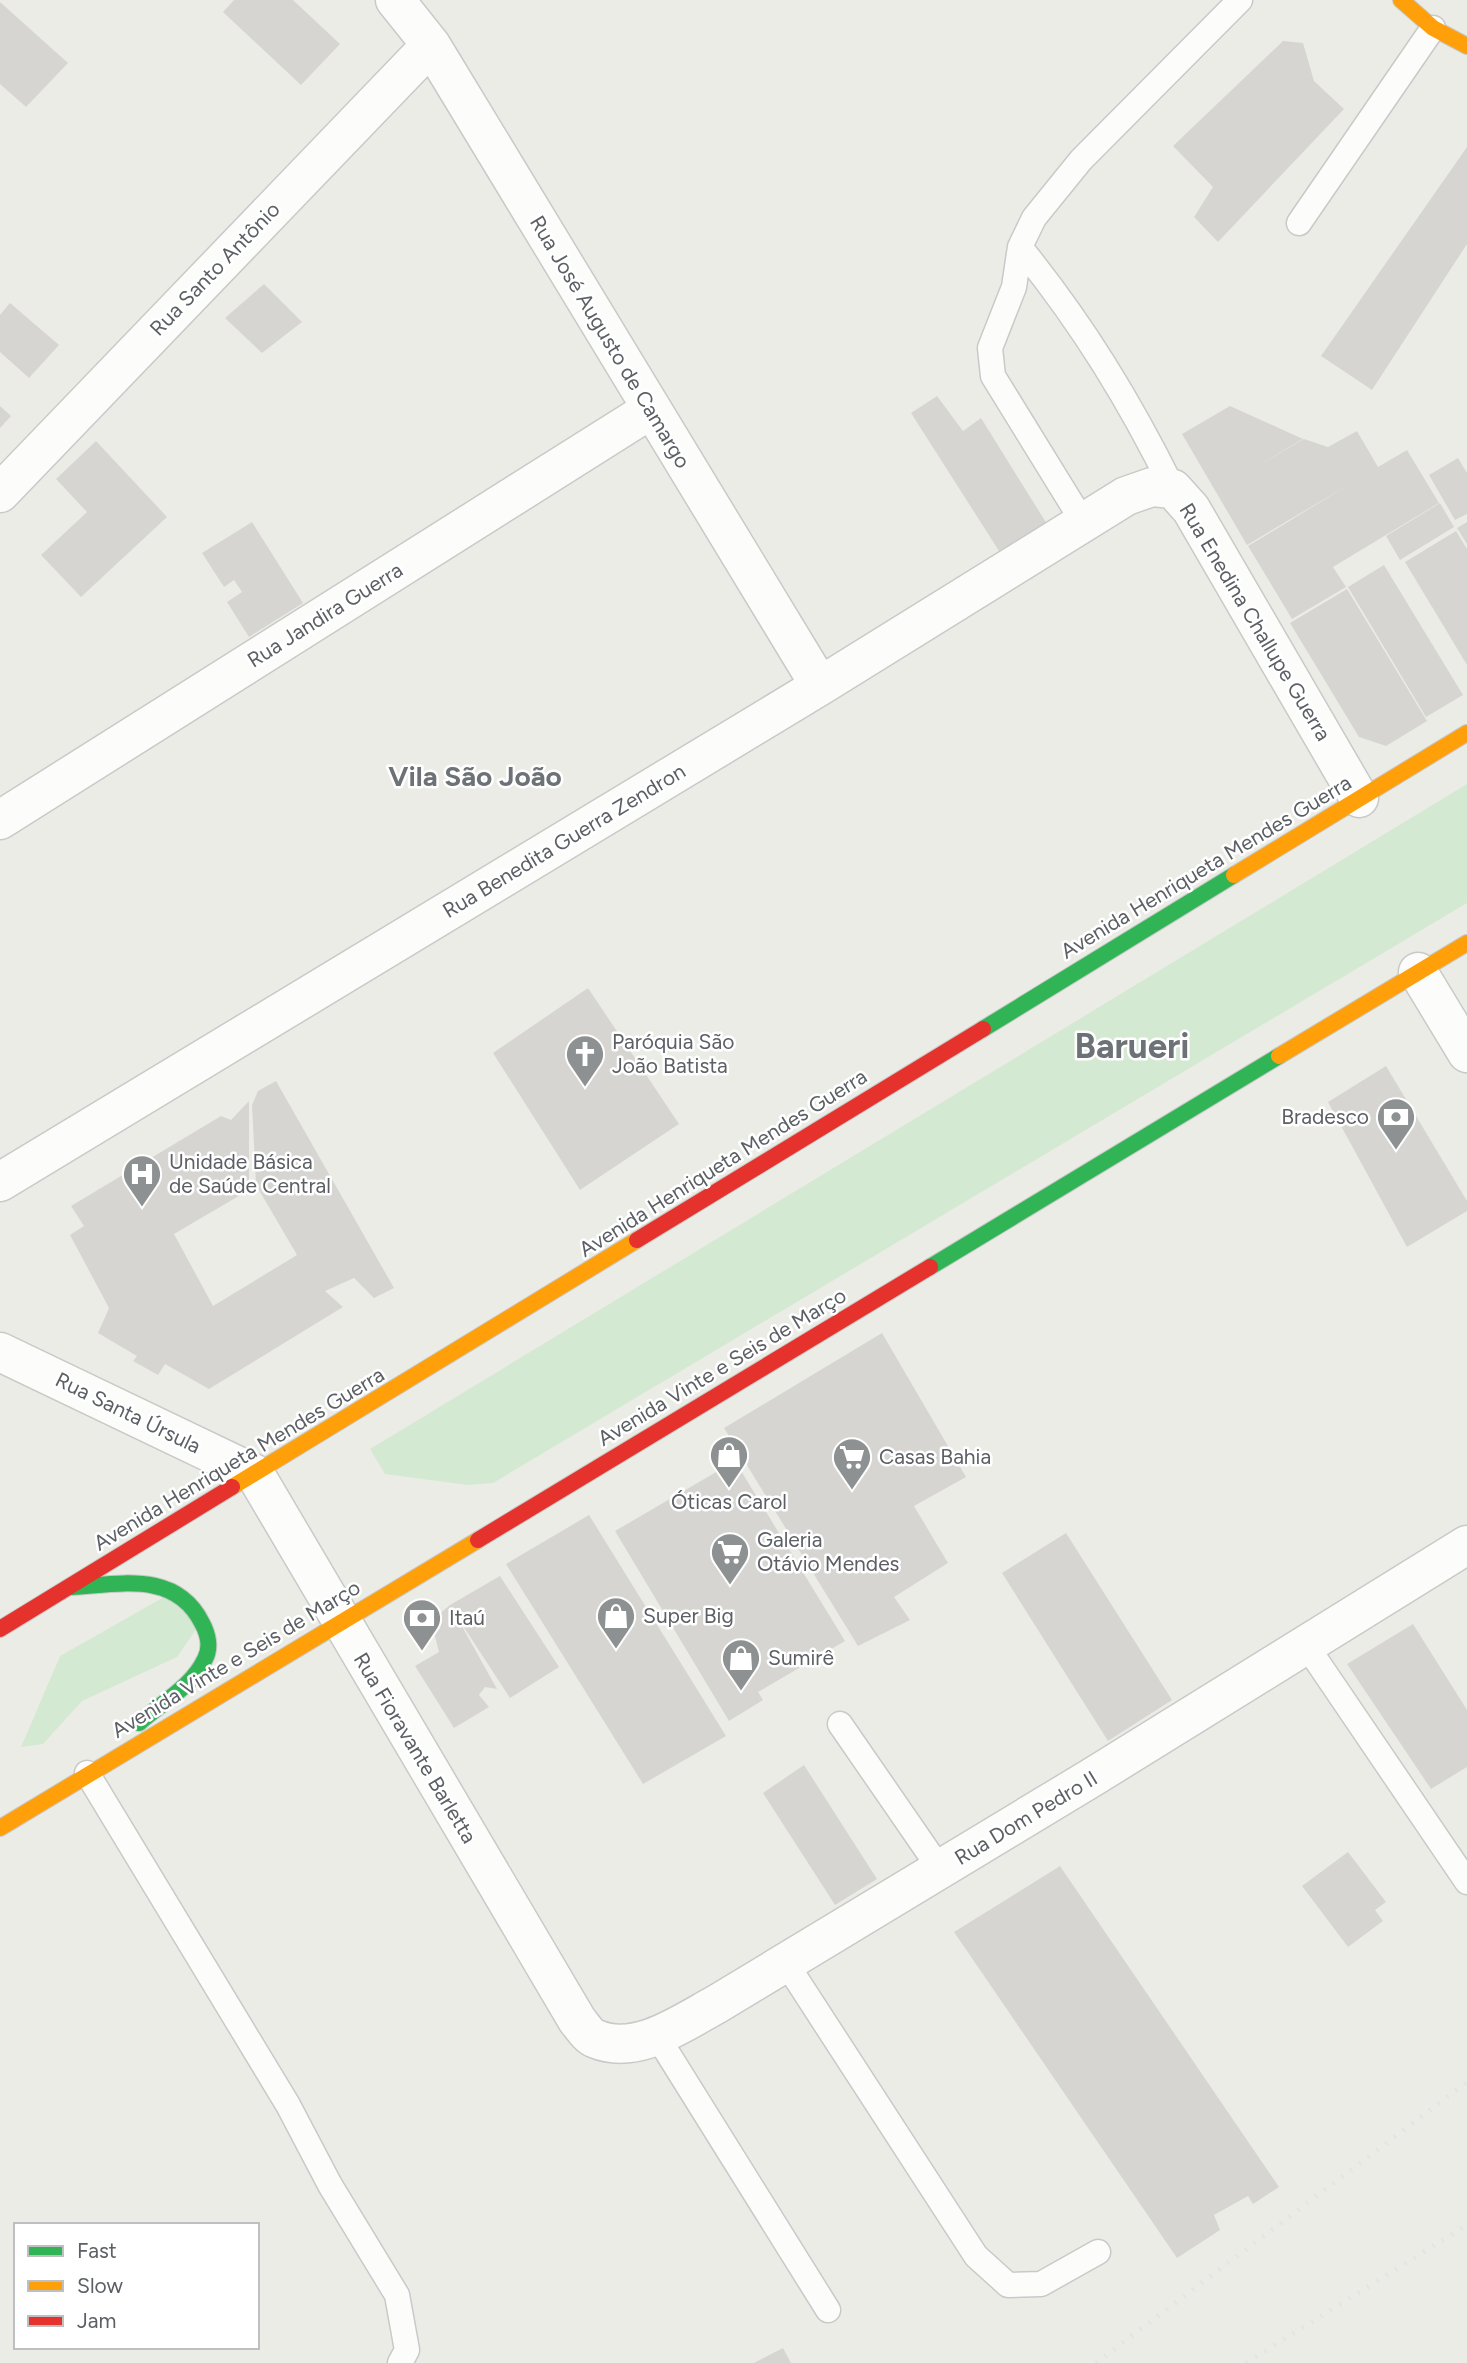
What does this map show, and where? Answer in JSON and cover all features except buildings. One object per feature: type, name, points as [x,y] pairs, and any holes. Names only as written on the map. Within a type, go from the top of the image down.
[{"type":"main road","points":[[1401,0],[1433,28],[1467,46]]},
{"type":"main road","name":"Avenida Henriqueta Mendes Guerra","points":[[0,1629],[1467,733]]},
{"type":"main road","name":"Avenida Vinte e Seis de Março","points":[[0,1828],[87,1773],[1467,943]]},
{"type":"main road","points":[[68,1587],[143,1583],[172,1588],[192,1603],[209,1641],[207,1657],[197,1672],[87,1773]]},
{"type":"street","name":"Rua José Augusto de Camargo","points":[[395,0],[431,45],[650,410],[820,686]]},
{"type":"street","name":"Rua Santo Antônio","points":[[0,493],[431,45]]},
{"type":"street","name":"Rua Jandira Guerra","points":[[0,820],[650,410]]},
{"type":"street","name":"Rua Enedina Challupe Guerra","points":[[1126,496],[1152,487],[1174,489],[1191,509],[1208,534],[1359,798]]},
{"type":"street","name":"Rua Benedita Guerra Zendron","points":[[0,1182],[820,686],[1126,496]]},
{"type":"street","points":[[1418,972],[1467,1053]]},
{"type":"street","name":"Rua Santa Úrsula","points":[[0,1352],[255,1474]]},
{"type":"street","name":"Rua Fioravante Barletta","points":[[255,1474],[339,1621],[577,2020]]},
{"type":"street","name":"Rua Dom Pedro II","points":[[577,2020],[593,2039],[621,2045],[657,2036],[940,1869],[1467,1545]]},
{"type":"lane","points":[[1083,523],[993,376],[990,348],[1014,287],[1020,247],[1034,218],[1081,160],[1240,0]]},
{"type":"lane","points":[[1299,223],[1433,28]]},
{"type":"lane","points":[[1020,247],[1068,306],[1104,362],[1174,489]]},
{"type":"lane","points":[[1306,1645],[1467,1882]]},
{"type":"lane","points":[[840,1724],[940,1869]]},
{"type":"lane","points":[[87,1773],[288,2105],[330,2185],[397,2295],[407,2350],[400,2363]]},
{"type":"lane","points":[[786,1962],[976,2256],[1008,2285],[1041,2284],[1098,2252]]},
{"type":"lane","points":[[657,2036],[828,2310]]},
{"type":"green space","points":[[1467,784],[1467,903],[493,1483],[468,1485],[385,1474],[370,1449]]},
{"type":"green space","points":[[171,1593],[197,1628],[177,1657],[82,1701],[43,1744],[21,1747],[60,1656]]},
{"type":"railway","points":[[1096,2363],[1467,2082]]},
{"type":"railway","points":[[1246,2363],[1467,2225]]},
{"type":"traffic: fast","points":[[983,1029],[1234,875]]},
{"type":"traffic: fast","points":[[930,1267],[1279,1056]]},
{"type":"traffic: fast","points":[[72,1587],[128,1583],[162,1588],[178,1595],[191,1606],[204,1627],[208,1650],[199,1669],[184,1686],[139,1723]]},
{"type":"traffic: slow","points":[[1401,0],[1433,28],[1467,46]]},
{"type":"traffic: slow","points":[[1234,875],[1467,733]]},
{"type":"traffic: slow","points":[[1279,1056],[1467,943]]},
{"type":"traffic: slow","points":[[232,1487],[637,1240]]},
{"type":"traffic: slow","points":[[0,1828],[478,1540]]},
{"type":"traffic: jam","points":[[637,1240],[983,1029]]},
{"type":"traffic: jam","points":[[478,1540],[930,1267]]},
{"type":"traffic: jam","points":[[0,1629],[232,1487]]},
{"type":"place","name":"Paróquia São João Batista","points":[[585,1088]]},
{"type":"place","name":"Bradesco","points":[[1396,1151]]},
{"type":"place","name":"Unidade Básica de Saúde Central","points":[[142,1208]]},
{"type":"place","name":"Óticas Carol","points":[[729,1489]]},
{"type":"place","name":"Casas Bahia","points":[[852,1491]]},
{"type":"place","name":"Galeria Otávio Mendes","points":[[730,1586]]},
{"type":"place","name":"Super Big","points":[[616,1650]]},
{"type":"place","name":"Itaú","points":[[422,1652]]},
{"type":"place","name":"Sumirê","points":[[741,1692]]},
{"type":"district","name":"Vila São João","points":[[475,776]]},
{"type":"district","name":"Barueri","points":[[1132,1046]]}]
